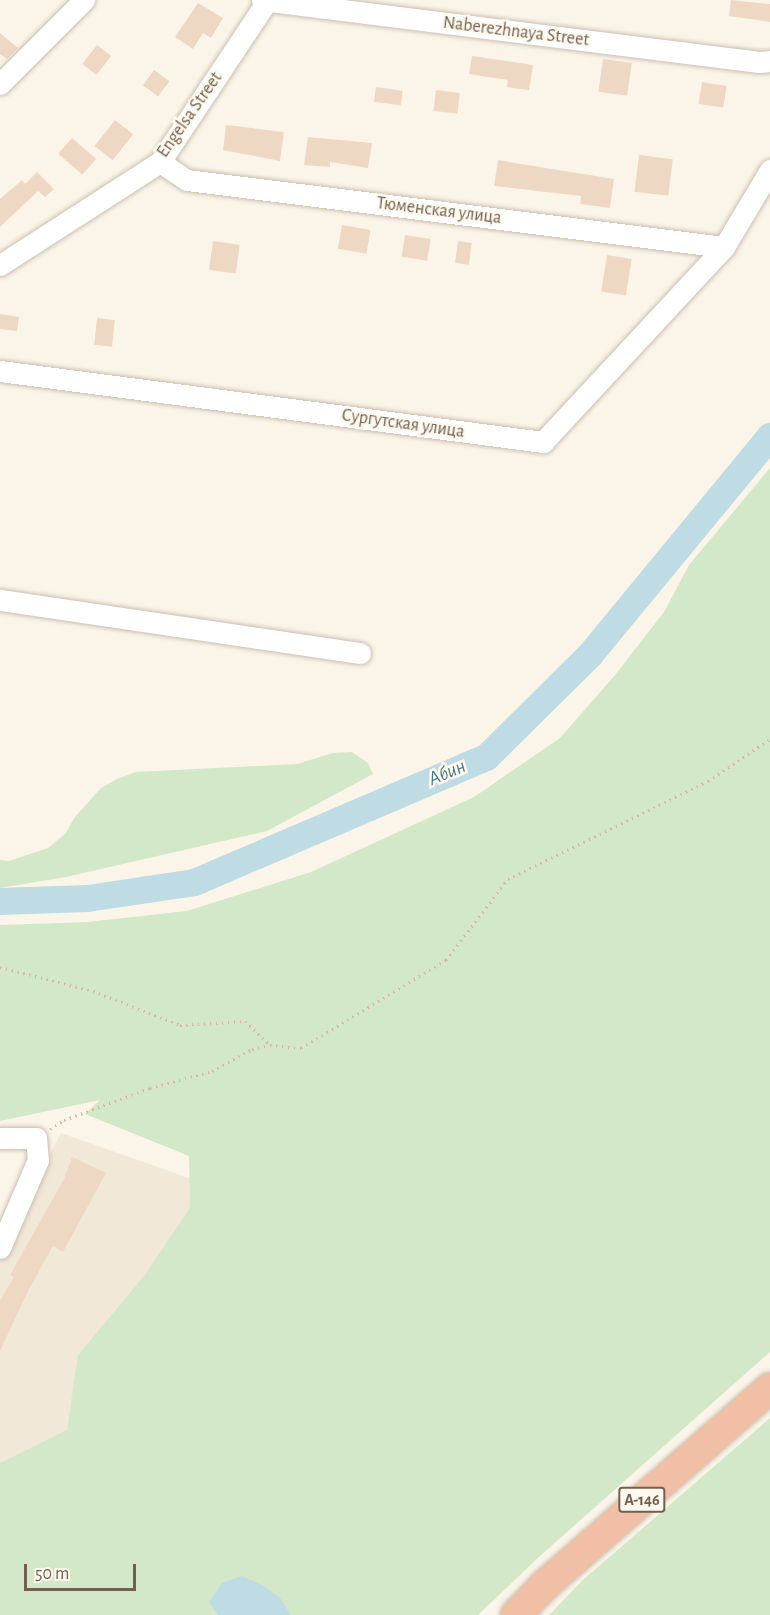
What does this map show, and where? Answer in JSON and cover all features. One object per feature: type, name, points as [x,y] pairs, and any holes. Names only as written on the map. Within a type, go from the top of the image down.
[{"type":"highway","name":"А-146","points":[[516,1615],[545,1586],[770,1388]]},
{"type":"street","points":[[0,84],[84,0]]},
{"type":"street","name":"Naberezhnaya Street","points":[[265,1],[759,62],[770,61]]},
{"type":"street","name":"Engelsa Street","points":[[0,265],[160,162],[265,1]]},
{"type":"street","name":"Тюменская улица","points":[[160,162],[187,180],[724,247]]},
{"type":"street","points":[[724,247],[770,170]]},
{"type":"street","name":"Сургутская улица","points":[[0,370],[543,442],[724,247]]},
{"type":"street","points":[[0,600],[360,653]]},
{"type":"street","points":[[0,1138],[36,1138],[38,1160],[0,1248]]},
{"type":"path","points":[[36,1138],[64,1120],[150,1088],[212,1071],[252,1048],[270,1045],[300,1048],[446,960],[508,879],[708,781],[770,739]]},
{"type":"path","points":[[0,966],[93,991],[180,1026],[245,1021],[270,1045]]},
{"type":"shaded area","points":[[61,1133],[206,1184],[80,1425],[0,1470],[0,1251]]},
{"type":"green space","points":[[770,468],[770,1352],[540,1556],[478,1615],[0,1615],[0,1463],[67,1430],[78,1355],[144,1276],[190,1208],[189,1156],[85,1114],[100,1100],[0,1121],[0,925],[88,922],[187,911],[311,872],[474,797],[560,738],[615,675],[664,612],[689,565]]},
{"type":"green space","points":[[352,752],[368,763],[373,774],[267,831],[66,877],[0,888],[0,860],[9,861],[48,848],[65,834],[75,817],[101,788],[117,779],[136,772],[297,764],[333,753]]},
{"type":"green space","points":[[770,1418],[770,1615],[549,1615],[583,1580]]},
{"type":"water","points":[[242,1576],[264,1586],[280,1598],[291,1615],[218,1615],[209,1602],[222,1583]]},
{"type":"building","points":[[731,0],[770,4],[770,22],[729,16]]},
{"type":"building","points":[[198,3],[223,18],[211,38],[203,33],[193,49],[175,37]]},
{"type":"building","points":[[0,33],[18,48],[7,59],[0,54]]},
{"type":"building","points":[[97,45],[111,56],[96,75],[82,64]]},
{"type":"building","points":[[472,56],[533,65],[529,90],[507,87],[508,80],[469,74]]},
{"type":"building","points":[[603,59],[632,63],[627,96],[598,92]]},
{"type":"building","points":[[154,70],[169,81],[158,97],[143,85]]},
{"type":"building","points":[[702,82],[727,86],[723,108],[699,104]]},
{"type":"building","points":[[376,87],[403,91],[401,106],[374,102]]},
{"type":"building","points":[[436,90],[460,93],[457,114],[433,111]]},
{"type":"building","points":[[115,120],[133,134],[113,160],[95,146]]},
{"type":"building","points":[[226,125],[284,132],[280,161],[223,150]]},
{"type":"building","points":[[308,137],[372,143],[368,168],[330,162],[330,167],[304,165]]},
{"type":"building","points":[[72,138],[96,159],[82,175],[58,154]]},
{"type":"building","points":[[639,155],[673,159],[668,196],[634,192]]},
{"type":"building","points":[[498,160],[614,179],[610,208],[580,204],[581,196],[494,186]]},
{"type":"building","points":[[37,172],[54,189],[45,197],[38,191],[0,227],[0,199],[22,180],[25,184]]},
{"type":"building","points":[[342,225],[371,230],[366,254],[338,249]]},
{"type":"building","points":[[405,235],[431,239],[427,261],[402,257]]},
{"type":"building","points":[[213,241],[240,245],[236,273],[209,270]]},
{"type":"building","points":[[458,241],[472,243],[469,265],[455,263]]},
{"type":"building","points":[[607,255],[632,259],[626,295],[601,292]]},
{"type":"building","points":[[0,314],[19,317],[17,331],[0,329]]},
{"type":"building","points":[[97,318],[115,320],[112,347],[94,345]]},
{"type":"building","points":[[72,1157],[106,1173],[63,1252],[53,1246],[28,1291],[0,1351],[0,1301],[14,1277],[10,1275],[64,1179]]},
{"type":"waterway","name":"Абин","points":[[0,901],[87,898],[194,882],[486,757],[590,654],[770,436]]}]
